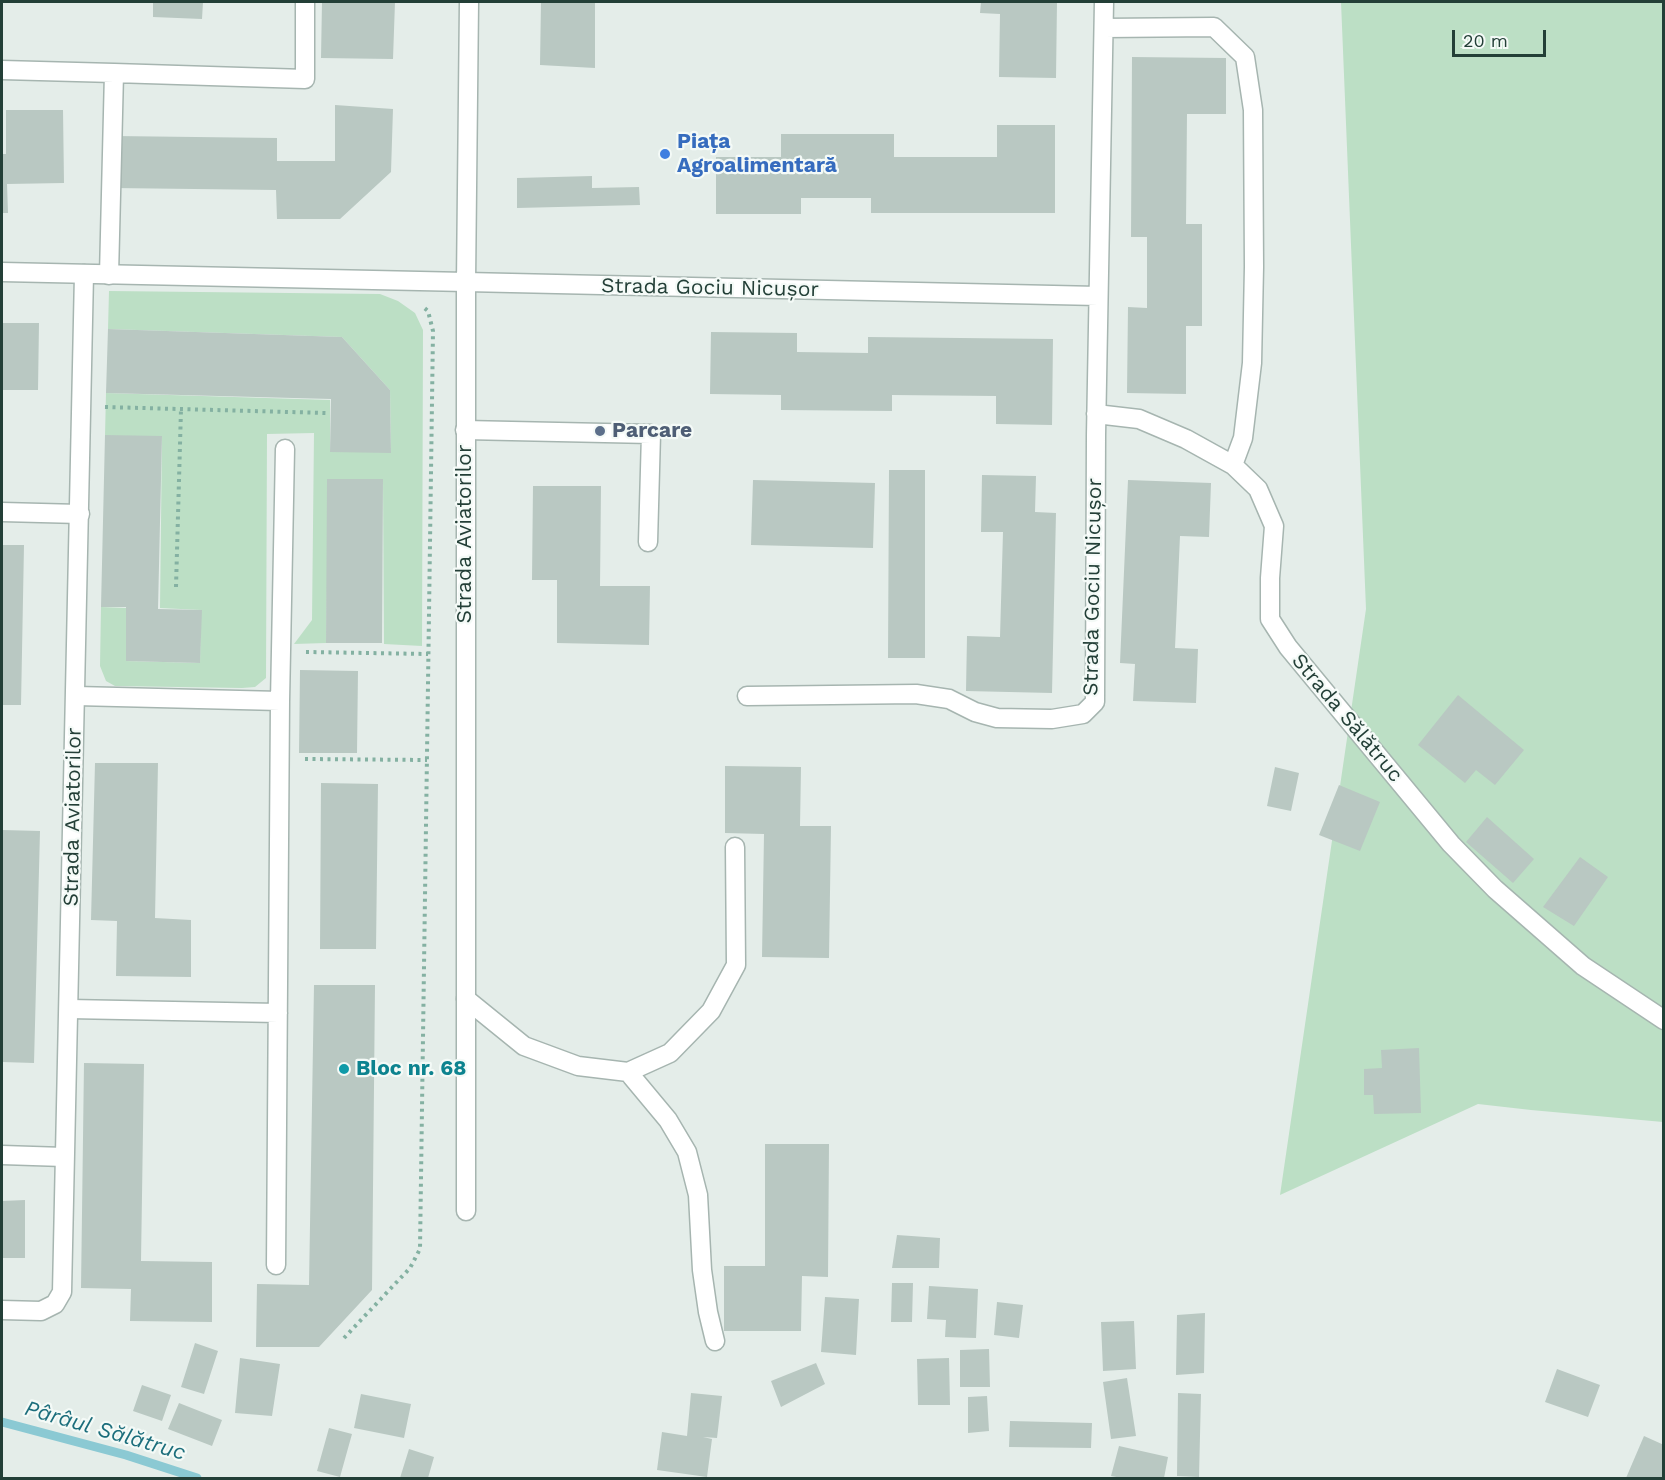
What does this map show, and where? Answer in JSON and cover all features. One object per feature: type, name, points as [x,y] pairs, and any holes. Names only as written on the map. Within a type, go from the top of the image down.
[{"type":"street","points":[[2,70],[305,79],[305,2]]},
{"type":"street","name":"Strada Aviatorilor","points":[[466,1211],[465,430],[470,2]]},
{"type":"street","name":"Strada Gociu Nicușor","points":[[747,696],[916,694],[949,699],[975,712],[997,718],[1052,718],[1083,714],[1095,702],[1096,414],[1104,2]]},
{"type":"street","points":[[1104,28],[1214,27],[1245,57],[1252,110],[1254,267],[1252,363],[1243,438],[1233,465]]},
{"type":"street","points":[[109,275],[114,73]]},
{"type":"street","points":[[2,272],[466,282]]},
{"type":"street","name":"Strada Aviatorilor","points":[[2,1310],[40,1311],[55,1304],[62,1292],[84,274]]},
{"type":"street","name":"Strada Gociu Nicușor","points":[[466,282],[1098,296]]},
{"type":"street","name":"Strada Sălătruc","points":[[1096,414],[1139,419],[1186,439],[1233,465],[1258,489],[1274,526],[1270,619],[1288,647],[1451,844],[1495,889],[1583,966],[1664,1020]]},
{"type":"street","name":"Strada Aviatorilor","points":[[465,430],[651,434],[648,542]]},
{"type":"street","points":[[276,1265],[280,701],[285,448]]},
{"type":"street","points":[[2,512],[80,514]]},
{"type":"street","points":[[76,696],[280,701]]},
{"type":"street","points":[[466,999],[524,1046],[578,1066],[628,1072],[670,1053],[711,1011],[736,965],[735,847]]},
{"type":"street","points":[[69,1009],[278,1013]]},
{"type":"street","points":[[628,1072],[668,1120],[687,1152],[698,1194],[702,1270],[715,1341]]},
{"type":"street","points":[[2,1155],[64,1157]]},
{"type":"path","points":[[344,1338],[410,1268],[420,1249],[433,331],[428,311],[421,305]]},
{"type":"path","points":[[82,407],[326,413]]},
{"type":"path","points":[[176,587],[181,409]]},
{"type":"path","points":[[281,651],[429,654]]},
{"type":"path","points":[[280,759],[427,760]]},
{"type":"green space","points":[[1341,2],[1663,2],[1663,1122],[1478,1104],[1280,1195],[1366,609]]},
{"type":"green space","points":[[109,291],[380,294],[398,301],[415,313],[423,330],[422,646],[384,644],[383,480],[329,481],[326,643],[294,644],[312,620],[314,433],[267,434],[266,678],[255,687],[242,688],[115,686],[106,681],[100,666],[101,607],[126,608],[126,661],[200,663],[201,610],[160,608],[162,437],[105,436],[106,393],[330,400],[330,452],[391,452],[390,390],[342,337],[108,329]]},
{"type":"building","points":[[153,2],[203,2],[202,19],[153,17]]},
{"type":"building","points":[[322,2],[395,2],[393,59],[321,58]]},
{"type":"building","points":[[541,2],[595,2],[595,68],[540,65]]},
{"type":"building","points":[[981,2],[1057,2],[1056,78],[999,77],[1000,14],[980,13]]},
{"type":"building","points":[[1132,57],[1226,58],[1226,114],[1187,114],[1186,224],[1202,224],[1202,326],[1186,326],[1186,394],[1127,393],[1128,307],[1147,308],[1147,237],[1131,237]]},
{"type":"building","points":[[335,105],[393,109],[391,172],[340,219],[277,219],[276,190],[113,188],[114,136],[277,138],[277,161],[335,161]]},
{"type":"building","points":[[6,110],[63,110],[64,183],[7,184],[8,213],[2,213],[2,154],[6,154]]},
{"type":"building","points":[[997,125],[1055,125],[1055,213],[871,213],[871,198],[801,198],[801,214],[716,214],[716,157],[781,157],[781,134],[894,134],[894,157],[997,157]]},
{"type":"building","points":[[592,176],[592,188],[639,187],[640,205],[517,208],[517,178]]},
{"type":"building","points":[[2,323],[39,323],[38,390],[2,390]]},
{"type":"building","points":[[108,329],[342,337],[390,390],[391,453],[330,452],[331,399],[106,393]]},
{"type":"building","points":[[711,332],[797,333],[797,352],[868,353],[868,337],[1053,339],[1052,425],[996,424],[996,396],[892,395],[892,411],[781,410],[781,395],[710,394]]},
{"type":"building","points":[[105,435],[162,436],[158,609],[202,610],[200,663],[126,661],[126,607],[101,607]]},
{"type":"building","points":[[889,470],[925,470],[925,658],[888,658]]},
{"type":"building","points":[[982,475],[1036,476],[1035,512],[1056,513],[1052,693],[966,691],[967,636],[1000,637],[1003,532],[981,532]]},
{"type":"building","points":[[327,479],[383,479],[382,643],[326,643]]},
{"type":"building","points":[[753,480],[875,483],[873,548],[751,545]]},
{"type":"building","points":[[1128,480],[1211,483],[1209,537],[1180,536],[1175,648],[1198,649],[1196,703],[1133,701],[1135,664],[1120,663]]},
{"type":"building","points":[[533,486],[601,486],[600,586],[650,586],[649,645],[557,643],[557,580],[532,580]]},
{"type":"building","points":[[2,545],[24,545],[21,705],[2,705]]},
{"type":"building","points":[[300,670],[358,671],[357,753],[299,753]]},
{"type":"building","points":[[1458,695],[1524,750],[1495,785],[1476,770],[1465,783],[1418,745]]},
{"type":"building","points":[[95,763],[158,763],[155,918],[191,920],[191,977],[116,976],[117,921],[91,920]]},
{"type":"building","points":[[725,766],[801,767],[800,826],[831,826],[829,958],[762,957],[764,834],[725,833]]},
{"type":"building","points":[[1275,767],[1299,773],[1291,811],[1267,806]]},
{"type":"building","points":[[321,783],[378,784],[376,949],[320,949]]},
{"type":"building","points":[[1339,785],[1380,802],[1360,851],[1319,835]]},
{"type":"building","points":[[1487,817],[1534,859],[1513,883],[1466,842]]},
{"type":"building","points":[[2,830],[40,831],[34,1063],[2,1062]]},
{"type":"building","points":[[1580,857],[1608,877],[1574,926],[1543,907]]},
{"type":"building","points":[[314,985],[375,985],[372,1290],[319,1347],[256,1347],[257,1284],[309,1285]]},
{"type":"building","points":[[1419,1048],[1421,1113],[1374,1114],[1373,1095],[1364,1095],[1364,1069],[1382,1068],[1381,1050]]},
{"type":"building","points":[[84,1063],[144,1064],[141,1261],[212,1262],[212,1322],[130,1321],[131,1289],[81,1288]]},
{"type":"building","points":[[765,1144],[829,1144],[828,1277],[802,1276],[801,1331],[724,1331],[724,1266],[765,1266]]},
{"type":"building","points":[[25,1200],[25,1258],[2,1258],[2,1201]]},
{"type":"building","points":[[897,1235],[940,1238],[939,1268],[892,1268]]},
{"type":"building","points":[[892,1283],[913,1283],[912,1322],[891,1322]]},
{"type":"building","points":[[929,1286],[978,1289],[976,1338],[945,1337],[946,1320],[927,1319]]},
{"type":"building","points":[[825,1297],[859,1299],[856,1355],[821,1352]]},
{"type":"building","points":[[997,1302],[1023,1305],[1019,1338],[994,1335]]},
{"type":"building","points":[[1205,1313],[1204,1373],[1176,1375],[1177,1315]]},
{"type":"building","points":[[1134,1321],[1136,1369],[1103,1371],[1101,1322]]},
{"type":"building","points":[[195,1343],[218,1351],[204,1394],[181,1387]]},
{"type":"building","points":[[989,1349],[990,1387],[960,1387],[960,1350]]},
{"type":"building","points":[[240,1358],[280,1364],[272,1416],[235,1413]]},
{"type":"building","points":[[949,1358],[950,1405],[918,1405],[917,1359]]},
{"type":"building","points":[[816,1363],[825,1384],[781,1407],[771,1381]]},
{"type":"building","points":[[1557,1369],[1600,1385],[1588,1417],[1545,1402]]},
{"type":"building","points":[[1127,1378],[1136,1436],[1111,1439],[1103,1382]]},
{"type":"building","points":[[142,1385],[171,1395],[162,1421],[133,1411]]},
{"type":"building","points":[[691,1393],[722,1396],[717,1438],[703,1437],[712,1439],[707,1477],[657,1470],[662,1432],[687,1436]]},
{"type":"building","points":[[1178,1393],[1201,1394],[1199,1477],[1177,1476]]},
{"type":"building","points":[[361,1394],[411,1404],[404,1438],[354,1428]]},
{"type":"building","points":[[987,1396],[989,1431],[968,1433],[968,1397]]},
{"type":"building","points":[[179,1403],[222,1420],[212,1446],[168,1429]]},
{"type":"building","points":[[1010,1421],[1092,1423],[1091,1448],[1009,1447]]},
{"type":"building","points":[[329,1428],[352,1434],[340,1477],[317,1471]]},
{"type":"building","points":[[1644,1436],[1664,1445],[1664,1478],[1626,1478]]},
{"type":"building","points":[[1119,1446],[1168,1457],[1164,1478],[1111,1476]]},
{"type":"building","points":[[409,1449],[434,1457],[428,1478],[400,1478]]},
{"type":"waterway","name":"Pârâul Sălătruc","points":[[2,1422],[126,1455],[197,1478]]},
{"type":"place","name":"Piața Agroalimentară","points":[[665,154]]},
{"type":"place","name":"Parcare","points":[[600,431]]},
{"type":"place","name":"Bloc nr. 68","points":[[344,1069]]}]
